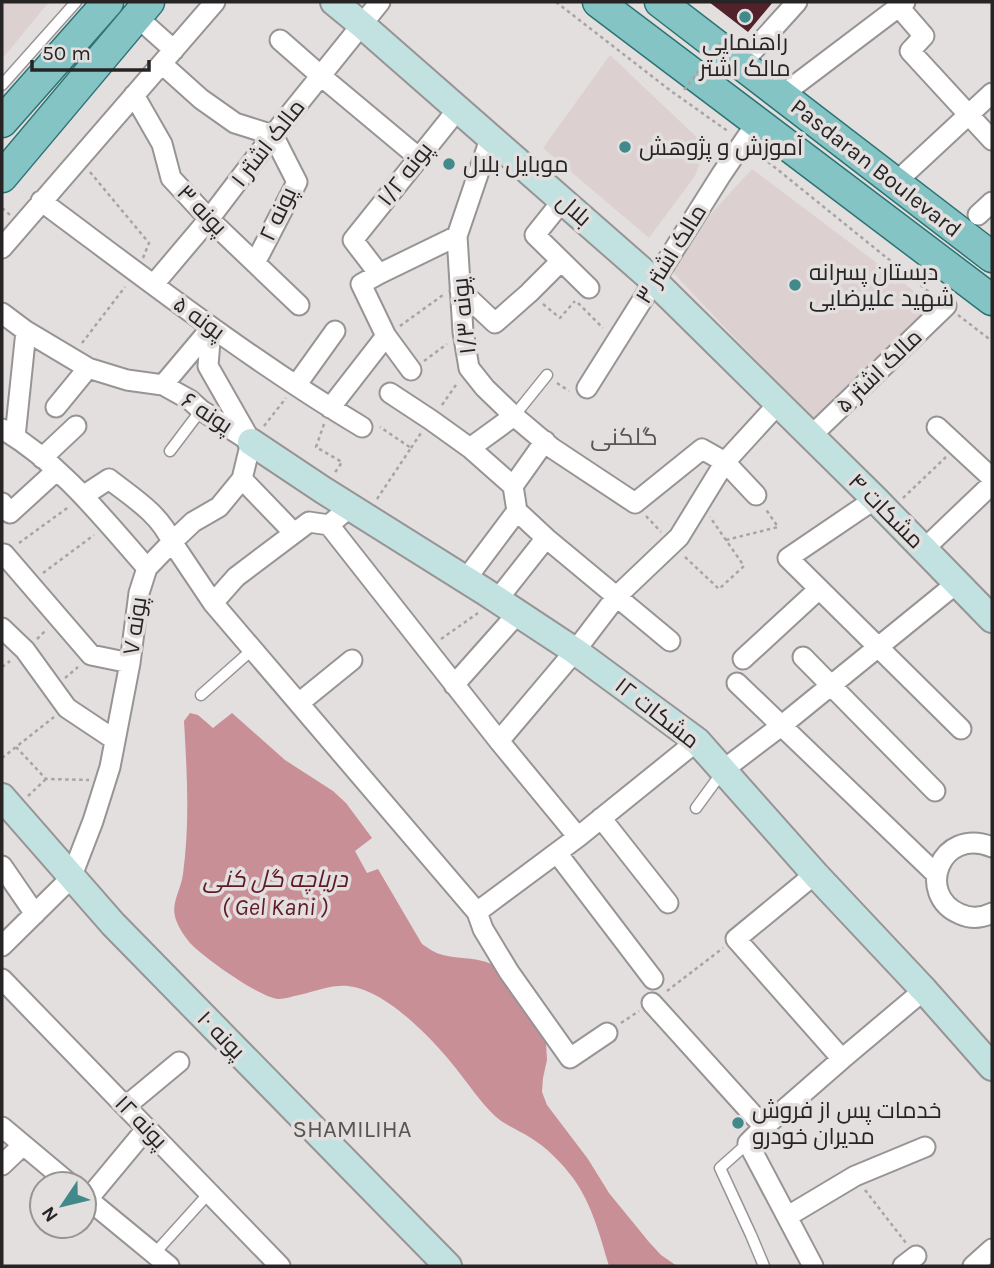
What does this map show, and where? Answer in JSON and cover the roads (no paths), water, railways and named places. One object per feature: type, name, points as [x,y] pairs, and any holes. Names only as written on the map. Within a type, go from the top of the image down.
[{"type":"main road","points":[[2,121],[108,2]]},
{"type":"main road","name":"Pasdaran Boulevard","points":[[598,2],[750,132],[992,300]]},
{"type":"main road","name":"Pasdaran Boulevard","points":[[660,2],[992,257]]},
{"type":"main road","points":[[2,177],[143,9]]},
{"type":"street","points":[[2,248],[215,2]]},
{"type":"street","name":"بلال","points":[[334,2],[654,281],[778,404]]},
{"type":"street","name":"مالک اشتر ۱","points":[[154,284],[209,219],[380,2]]},
{"type":"street","points":[[741,64],[797,2]]},
{"type":"street","points":[[782,95],[902,4],[924,36],[910,51],[992,140]]},
{"type":"street","points":[[143,9],[168,57],[201,99],[235,123],[273,135]]},
{"type":"street","points":[[280,40],[418,157]]},
{"type":"street","points":[[895,183],[992,93]]},
{"type":"street","name":"پونه ۳","points":[[134,95],[162,144],[171,178],[209,219],[299,305]]},
{"type":"street","name":"پونه ۱/۲","points":[[379,274],[353,240],[458,109]]},
{"type":"street","name":"مالک اشتر ۳","points":[[587,388],[750,132]]},
{"type":"street","name":"پونه ۲","points":[[255,263],[296,182],[273,135]]},
{"type":"street","name":"پونه ۱/۳","points":[[490,139],[457,236],[463,332],[469,368],[514,416],[552,448],[635,503],[702,449],[725,462]]},
{"type":"street","points":[[563,200],[535,235],[561,261],[582,294]]},
{"type":"street","name":"پونه ۵","points":[[41,201],[211,328],[330,408],[371,427]]},
{"type":"street","points":[[411,370],[386,336],[361,284],[457,236]]},
{"type":"street","points":[[460,287],[495,323],[561,261]]},
{"type":"street","name":"مالک اشتر ۵","points":[[811,436],[946,306]]},
{"type":"street","name":"پونه ۶","points":[[2,313],[26,331],[88,368],[127,380],[163,385],[251,442],[242,478],[219,507],[193,522],[146,568]]},
{"type":"street","points":[[163,385],[211,328]]},
{"type":"street","points":[[211,328],[208,366],[251,442]]},
{"type":"street","points":[[8,433],[26,331]]},
{"type":"street","points":[[297,384],[335,331]]},
{"type":"street","points":[[330,408],[386,336]]},
{"type":"street","points":[[56,407],[88,368]]},
{"type":"street","points":[[390,393],[470,448],[513,486],[517,511],[670,641]]},
{"type":"street","points":[[499,741],[575,651],[617,596],[679,537],[725,462],[778,404]]},
{"type":"street","name":"مشکات ۴","points":[[778,404],[992,619]]},
{"type":"street","points":[[470,448],[514,416]]},
{"type":"street","points":[[2,503],[10,513],[76,426]]},
{"type":"street","points":[[937,427],[992,478]]},
{"type":"street","name":"پونه ۷","points":[[8,433],[83,496],[146,568],[139,593],[130,663],[110,767],[71,878]]},
{"type":"street","points":[[513,486],[545,441]]},
{"type":"street","name":"مشکات ۱۲","points":[[251,442],[508,606],[575,651],[697,741],[992,1067]]},
{"type":"street","points":[[725,462],[756,495]]},
{"type":"street","points":[[242,478],[294,533]]},
{"type":"street","points":[[83,496],[108,479],[152,512],[166,529],[213,603],[477,912],[483,929],[509,972],[570,1058],[607,1033]]},
{"type":"street","points":[[924,549],[992,484]]},
{"type":"street","points":[[881,506],[788,558],[961,729]]},
{"type":"street","points":[[466,579],[517,511]]},
{"type":"street","points":[[213,603],[236,578],[309,522],[329,525],[358,512]]},
{"type":"street","points":[[329,525],[454,685],[578,837]]},
{"type":"street","points":[[454,685],[508,606],[546,538]]},
{"type":"street","points":[[4,554],[91,655],[130,663]]},
{"type":"street","points":[[723,770],[957,583]]},
{"type":"street","points":[[743,659],[819,589]]},
{"type":"street","points":[[2,628],[25,650],[68,708],[115,740]]},
{"type":"street","points":[[803,657],[936,792]]},
{"type":"street","points":[[299,704],[352,660]]},
{"type":"street","points":[[737,682],[937,875]]},
{"type":"street","points":[[477,912],[578,837],[697,741]]},
{"type":"street","name":"پونه ۱۰","points":[[12,799],[71,878],[113,924],[448,1266]]},
{"type":"street","points":[[601,818],[668,903]]},
{"type":"street","points":[[992,847],[979,842],[955,847],[945,856],[937,875],[938,891],[953,911],[976,918],[992,913]]},
{"type":"street","points":[[557,853],[653,979]]},
{"type":"street","points":[[2,866],[35,914]]},
{"type":"street","points":[[815,874],[736,939],[842,1059]]},
{"type":"street","points":[[2,946],[71,878]]},
{"type":"street","name":"پونه ۱۲","points":[[2,979],[280,1266]]},
{"type":"street","points":[[813,1266],[748,1143],[924,990]]},
{"type":"street","points":[[652,1003],[764,1127]]},
{"type":"street","points":[[126,1106],[179,1062]]},
{"type":"street","points":[[2,1127],[53,1170]]},
{"type":"street","points":[[98,1183],[147,1128]]},
{"type":"street","points":[[2,1165],[23,1145]]},
{"type":"street","points":[[788,1216],[855,1176],[925,1147]]},
{"type":"street","points":[[98,1207],[161,1260]]},
{"type":"street","points":[[973,1266],[992,1250]]},
{"type":"lane","points":[[2,85],[76,2]]},
{"type":"lane","points":[[514,416],[547,375]]},
{"type":"lane","points":[[170,451],[201,410]]},
{"type":"lane","points":[[201,695],[253,649]]},
{"type":"lane","points":[[696,808],[723,770]]},
{"type":"lane","points":[[748,1143],[720,1168],[764,1266]]},
{"type":"lane","points":[[161,1260],[209,1193]]},
{"type":"water","name":"دریاچه گل کنی ( Gel Kani )","points":[[190,713],[198,715],[213,728],[232,713],[285,760],[333,791],[346,803],[372,838],[355,851],[367,873],[378,869],[422,944],[440,954],[479,960],[499,969],[546,1043],[547,1060],[542,1092],[547,1105],[588,1159],[609,1193],[661,1255],[677,1266],[609,1266],[590,1209],[580,1188],[564,1167],[537,1142],[495,1116],[427,1036],[382,999],[352,986],[327,988],[284,999],[270,997],[232,976],[190,943],[177,923],[174,908],[182,880],[187,835],[184,721]]},
{"type":"place","name":"راهنمایی مالک اشتر","points":[[745,17]]},
{"type":"place","name":"آموزش و پژوهش","points":[[625,147]]},
{"type":"place","name":"موبایل بلال","points":[[449,164]]},
{"type":"place","name":"دبستان پسرانه شهید علیرضایی","points":[[795,285]]},
{"type":"place","name":"خدمات پس از فروش مدیران خودرو","points":[[738,1123]]},
{"type":"district","name":"گلکنی","points":[[624,437]]},
{"type":"district","name":"SHAMILIHA","points":[[352,1129]]}]
